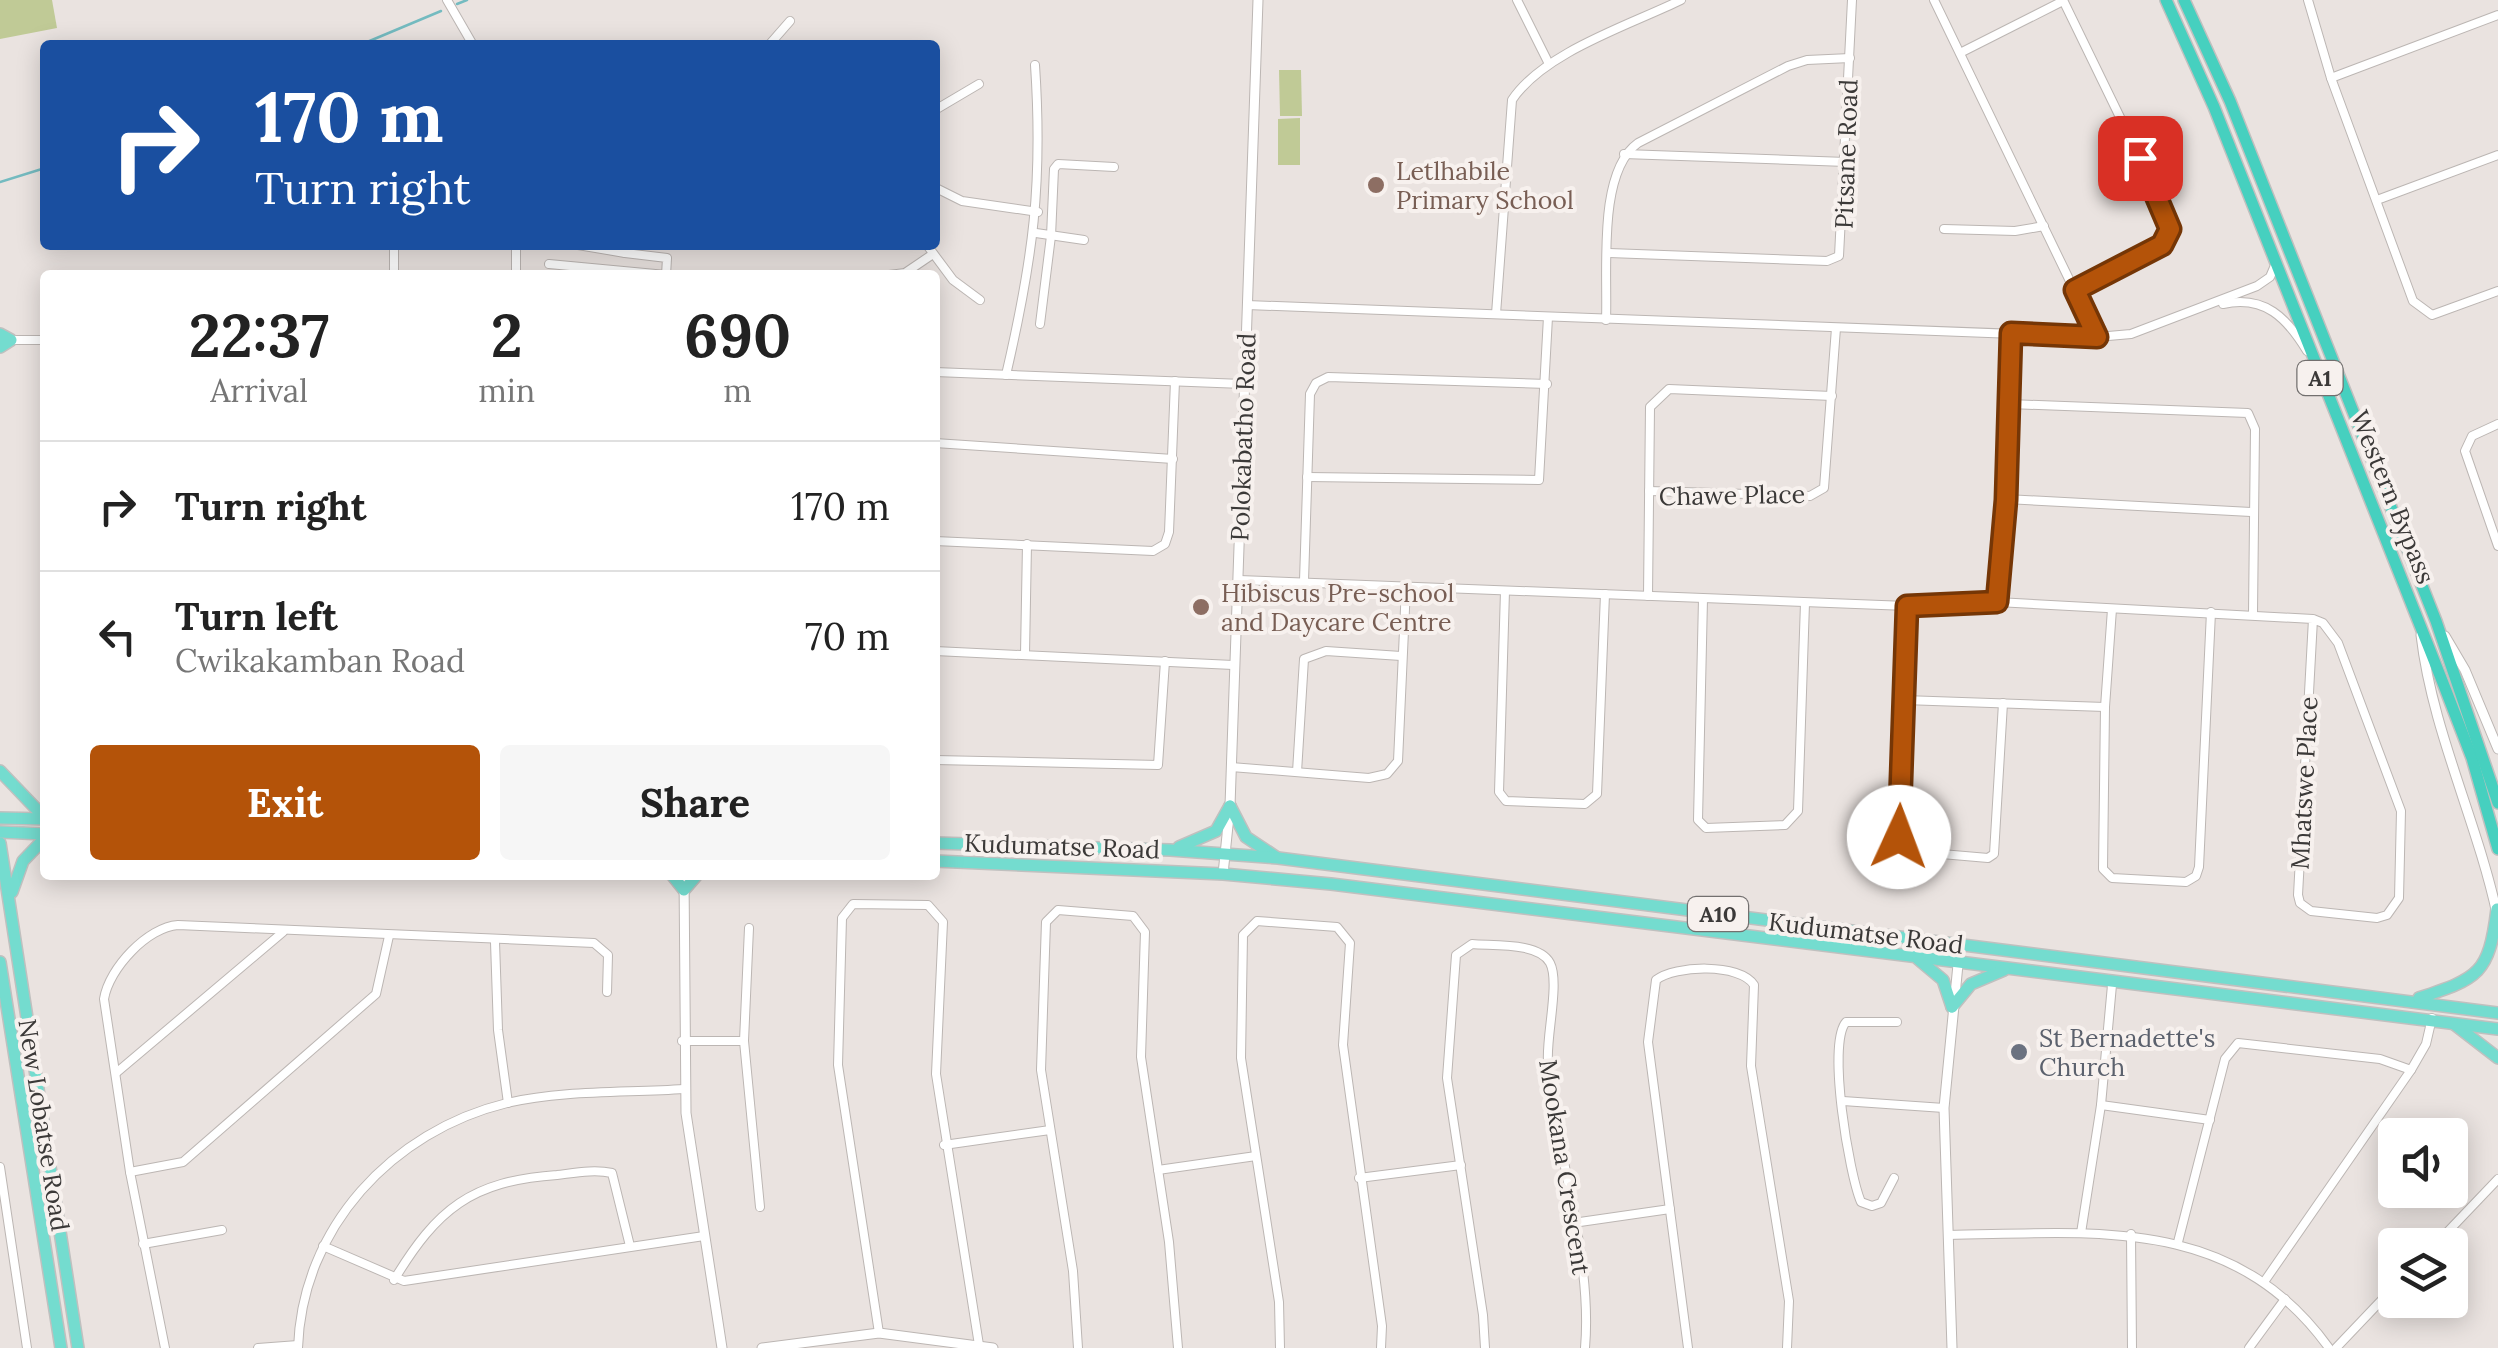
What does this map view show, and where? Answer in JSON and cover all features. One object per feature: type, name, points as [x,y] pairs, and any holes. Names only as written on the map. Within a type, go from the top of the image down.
[{"type":"highway","name":"Western Bypass","points":[[2166,0],[2277,262],[2314,364],[2420,624],[2498,803]]},
{"type":"highway","name":"Western Bypass","points":[[2184,0],[2230,101],[2436,621],[2477,756],[2498,848]]},
{"type":"main road","points":[[0,770],[40,814]]},
{"type":"main road","points":[[1170,850],[1207,838],[1224,822],[1230,806]]},
{"type":"main road","points":[[1230,806],[1246,837],[1278,858]]},
{"type":"main road","points":[[0,818],[40,819]]},
{"type":"main road","points":[[0,832],[40,836]]},
{"type":"main road","points":[[10,904],[17,870],[40,842]]},
{"type":"main road","name":"New Lobatse Road","points":[[0,843],[78,1348]]},
{"type":"main road","name":"Kudumatse Road","points":[[940,843],[1170,850],[1278,858],[2498,1012]]},
{"type":"main road","name":"Kudumatse Road","points":[[940,861],[1222,874],[2498,1029]]},
{"type":"main road","points":[[676,880],[684,890],[693,880]]},
{"type":"main road","points":[[2414,999],[2478,974],[2491,955],[2497,913]]},
{"type":"main road","points":[[1914,957],[1944,980],[1952,1006],[1984,976],[2013,969]]},
{"type":"main road","points":[[0,962],[62,1348]]},
{"type":"main road","points":[[2448,1020],[2498,1058]]},
{"type":"street","points":[[447,0],[471,40]]},
{"type":"street","name":"Polokabatho Road","points":[[1222,874],[1230,806],[1258,0]]},
{"type":"street","points":[[1518,0],[1549,64]]},
{"type":"street","points":[[1496,314],[1508,110],[1521,86],[1549,64],[1682,0]]},
{"type":"street","name":"Pitsane Road","points":[[1609,253],[1833,260],[1842,250],[1852,0]]},
{"type":"street","points":[[1934,0],[2097,337]]},
{"type":"street","points":[[2308,0],[2332,78],[2418,308],[2432,315],[2498,291]]},
{"type":"street","points":[[1960,52],[2063,1],[2170,220],[2162,245],[2075,290]]},
{"type":"street","points":[[2332,78],[2498,15]]},
{"type":"street","points":[[773,40],[790,21]]},
{"type":"street","points":[[1606,320],[1610,185],[1624,154],[1638,143],[1788,66],[1807,60],[1850,58]]},
{"type":"street","points":[[1006,374],[1036,234],[1035,64]]},
{"type":"street","points":[[940,106],[979,84]]},
{"type":"street","points":[[1624,154],[1846,162]]},
{"type":"street","points":[[2378,200],[2498,155]]},
{"type":"street","points":[[1040,324],[1052,236],[1054,169],[1064,164],[1114,167]]},
{"type":"street","points":[[940,190],[962,202],[1038,212]]},
{"type":"street","points":[[1944,229],[2015,232],[2044,226]]},
{"type":"street","points":[[1036,234],[1084,240]]},
{"type":"street","points":[[631,250],[667,258],[666,270]]},
{"type":"street","points":[[931,250],[952,280],[980,300]]},
{"type":"street","points":[[910,270],[934,254]]},
{"type":"street","points":[[1247,306],[2097,337],[2131,334],[2198,310],[2264,282],[2277,262]]},
{"type":"street","points":[[549,264],[613,270]]},
{"type":"street","points":[[2198,310],[2240,301],[2275,311],[2292,327],[2314,364]]},
{"type":"street","points":[[1306,477],[1533,483],[1543,474],[1548,317]]},
{"type":"street","points":[[1649,492],[1650,407],[1657,396],[1669,389],[1832,396],[1836,328]]},
{"type":"street","points":[[1997,602],[2006,500],[2011,333]]},
{"type":"street","points":[[3,340],[40,340]]},
{"type":"street","points":[[940,372],[1244,384]]},
{"type":"street","points":[[1304,582],[1310,394],[1316,382],[1328,377],[1547,384]]},
{"type":"street","points":[[940,540],[1153,551],[1165,544],[1170,532],[1175,381]]},
{"type":"street","name":"Chawe Place","points":[[1648,596],[1649,492],[1818,492],[1828,480],[1832,396]]},
{"type":"street","points":[[2010,404],[2244,410],[2256,429],[2251,512],[2253,614]]},
{"type":"street","points":[[2498,424],[2472,436],[2466,451],[2498,546]]},
{"type":"street","points":[[940,443],[1173,459]]},
{"type":"street","points":[[2006,500],[2251,512]]},
{"type":"street","points":[[1025,654],[1026,544]]},
{"type":"street","points":[[1238,580],[1907,606],[1997,602],[2313,619]]},
{"type":"street","points":[[1231,767],[1370,778],[1387,774],[1398,761],[1406,588]]},
{"type":"street","points":[[1505,592],[1502,797],[1586,804],[1598,794],[1606,594]]},
{"type":"street","points":[[1703,599],[1701,826],[1785,825],[1794,820],[1798,811],[1805,602]]},
{"type":"street","points":[[1907,606],[1899,837],[1908,851],[1988,858],[1994,854],[2003,704]]},
{"type":"street","points":[[2112,610],[2105,707],[2102,861],[2107,875],[2186,882],[2196,876],[2211,612]]},
{"type":"street","name":"Mhatswe Place","points":[[2313,619],[2324,623],[2338,643],[2399,796],[2399,898],[2388,915],[2377,918],[2312,911],[2300,903],[2298,894],[2313,619]]},
{"type":"street","points":[[2436,621],[2465,670],[2498,749]]},
{"type":"street","points":[[2420,624],[2425,670],[2480,842],[2497,913]]},
{"type":"street","points":[[940,651],[1233,664]]},
{"type":"street","points":[[1297,772],[1304,659],[1326,651],[1402,656]]},
{"type":"street","points":[[940,760],[1158,765],[1164,662]]},
{"type":"street","points":[[1904,700],[2105,707]]},
{"type":"street","points":[[684,880],[684,1090],[722,1348]]},
{"type":"street","points":[[879,1333],[838,1065],[842,918],[853,904],[928,905],[940,914],[936,1074],[944,1145],[979,1346]]},
{"type":"street","points":[[1078,1348],[1073,1271],[1041,1070],[1046,922],[1058,910],[1133,916],[1145,932],[1141,1057],[1178,1348]]},
{"type":"street","points":[[1280,1348],[1279,1302],[1242,1058],[1243,935],[1258,921],[1337,927],[1350,942],[1343,1045],[1382,1326],[1381,1348]]},
{"type":"street","points":[[165,1348],[130,1172],[106,990],[148,934],[178,925],[594,944],[604,948],[607,992]]},
{"type":"street","points":[[749,928],[744,1041],[760,1206]]},
{"type":"street","points":[[116,1073],[283,932]]},
{"type":"street","points":[[130,1172],[183,1162],[376,994],[389,936]]},
{"type":"street","points":[[494,942],[498,1030],[508,1103]]},
{"type":"street","name":"Mookana Crescent","points":[[1460,1164],[1446,1057],[1456,955],[1461,947],[1472,944],[1538,951],[1550,961],[1553,974],[1546,1043],[1552,1114],[1587,1312],[1585,1348]]},
{"type":"street","points":[[1952,1348],[1944,1108],[1960,944]]},
{"type":"street","points":[[1688,1348],[1648,1042],[1656,980],[1663,974],[1709,969],[1752,980],[1750,1066],[1789,1302],[1787,1348]]},
{"type":"street","points":[[2081,1233],[2102,1104],[2112,985]]},
{"type":"street","points":[[2264,1282],[2411,1070],[2426,1044],[2432,1018]]},
{"type":"street","points":[[1894,1178],[1881,1203],[1872,1206],[1861,1202],[1836,1066],[1839,1030],[1858,1019],[1897,1022]]},
{"type":"street","points":[[682,1041],[744,1041]]},
{"type":"street","points":[[2178,1242],[2225,1060],[2238,1043],[2380,1059],[2411,1070]]},
{"type":"street","points":[[258,1348],[298,1346],[301,1314],[323,1246],[344,1210],[389,1162],[427,1135],[508,1103],[684,1090]]},
{"type":"street","points":[[1844,1101],[1944,1108]]},
{"type":"street","points":[[2102,1104],[2210,1120]]},
{"type":"street","points":[[944,1145],[1050,1130]]},
{"type":"street","points":[[1158,1170],[1256,1156]]},
{"type":"street","points":[[1359,1178],[1460,1164],[1484,1348]]},
{"type":"street","points":[[0,1168],[27,1348]]},
{"type":"street","points":[[394,1280],[437,1218],[481,1192],[527,1177],[612,1173],[630,1246]]},
{"type":"street","points":[[2451,1228],[2498,1179]]},
{"type":"street","points":[[1573,1223],[1670,1209]]},
{"type":"street","points":[[143,1244],[222,1230]]},
{"type":"street","points":[[1948,1235],[2131,1234],[2178,1242],[2264,1282],[2332,1348],[2378,1303]]},
{"type":"street","points":[[2131,1234],[2132,1348]]},
{"type":"street","points":[[323,1246],[394,1280],[415,1280],[704,1236]]},
{"type":"street","points":[[2248,1348],[2285,1299]]},
{"type":"street","points":[[762,1348],[879,1333],[994,1348]]},
{"type":"green space","points":[[0,0],[52,0],[57,28],[0,39]]},
{"type":"green space","points":[[1279,70],[1301,70],[1302,116],[1280,116]]},
{"type":"green space","points":[[1300,118],[1300,165],[1278,165],[1278,119]]},
{"type":"waterway","points":[[457,4],[467,0]]},
{"type":"waterway","points":[[372,40],[441,11]]},
{"type":"waterway","points":[[0,182],[40,170]]},
{"type":"place","name":"Letlhabile Primary School","points":[[1376,185]]},
{"type":"place","name":"Hibiscus Pre-school and Daycare Centre","points":[[1201,607]]},
{"type":"place","name":"St Bernadette's Church","points":[[2019,1052]]},
{"type":"route","points":[[1899,837],[1907,606],[1997,602],[2006,500],[2011,333],[2097,337],[2075,290],[2162,245],[2168,238],[2170,220],[2140,158]]}]
